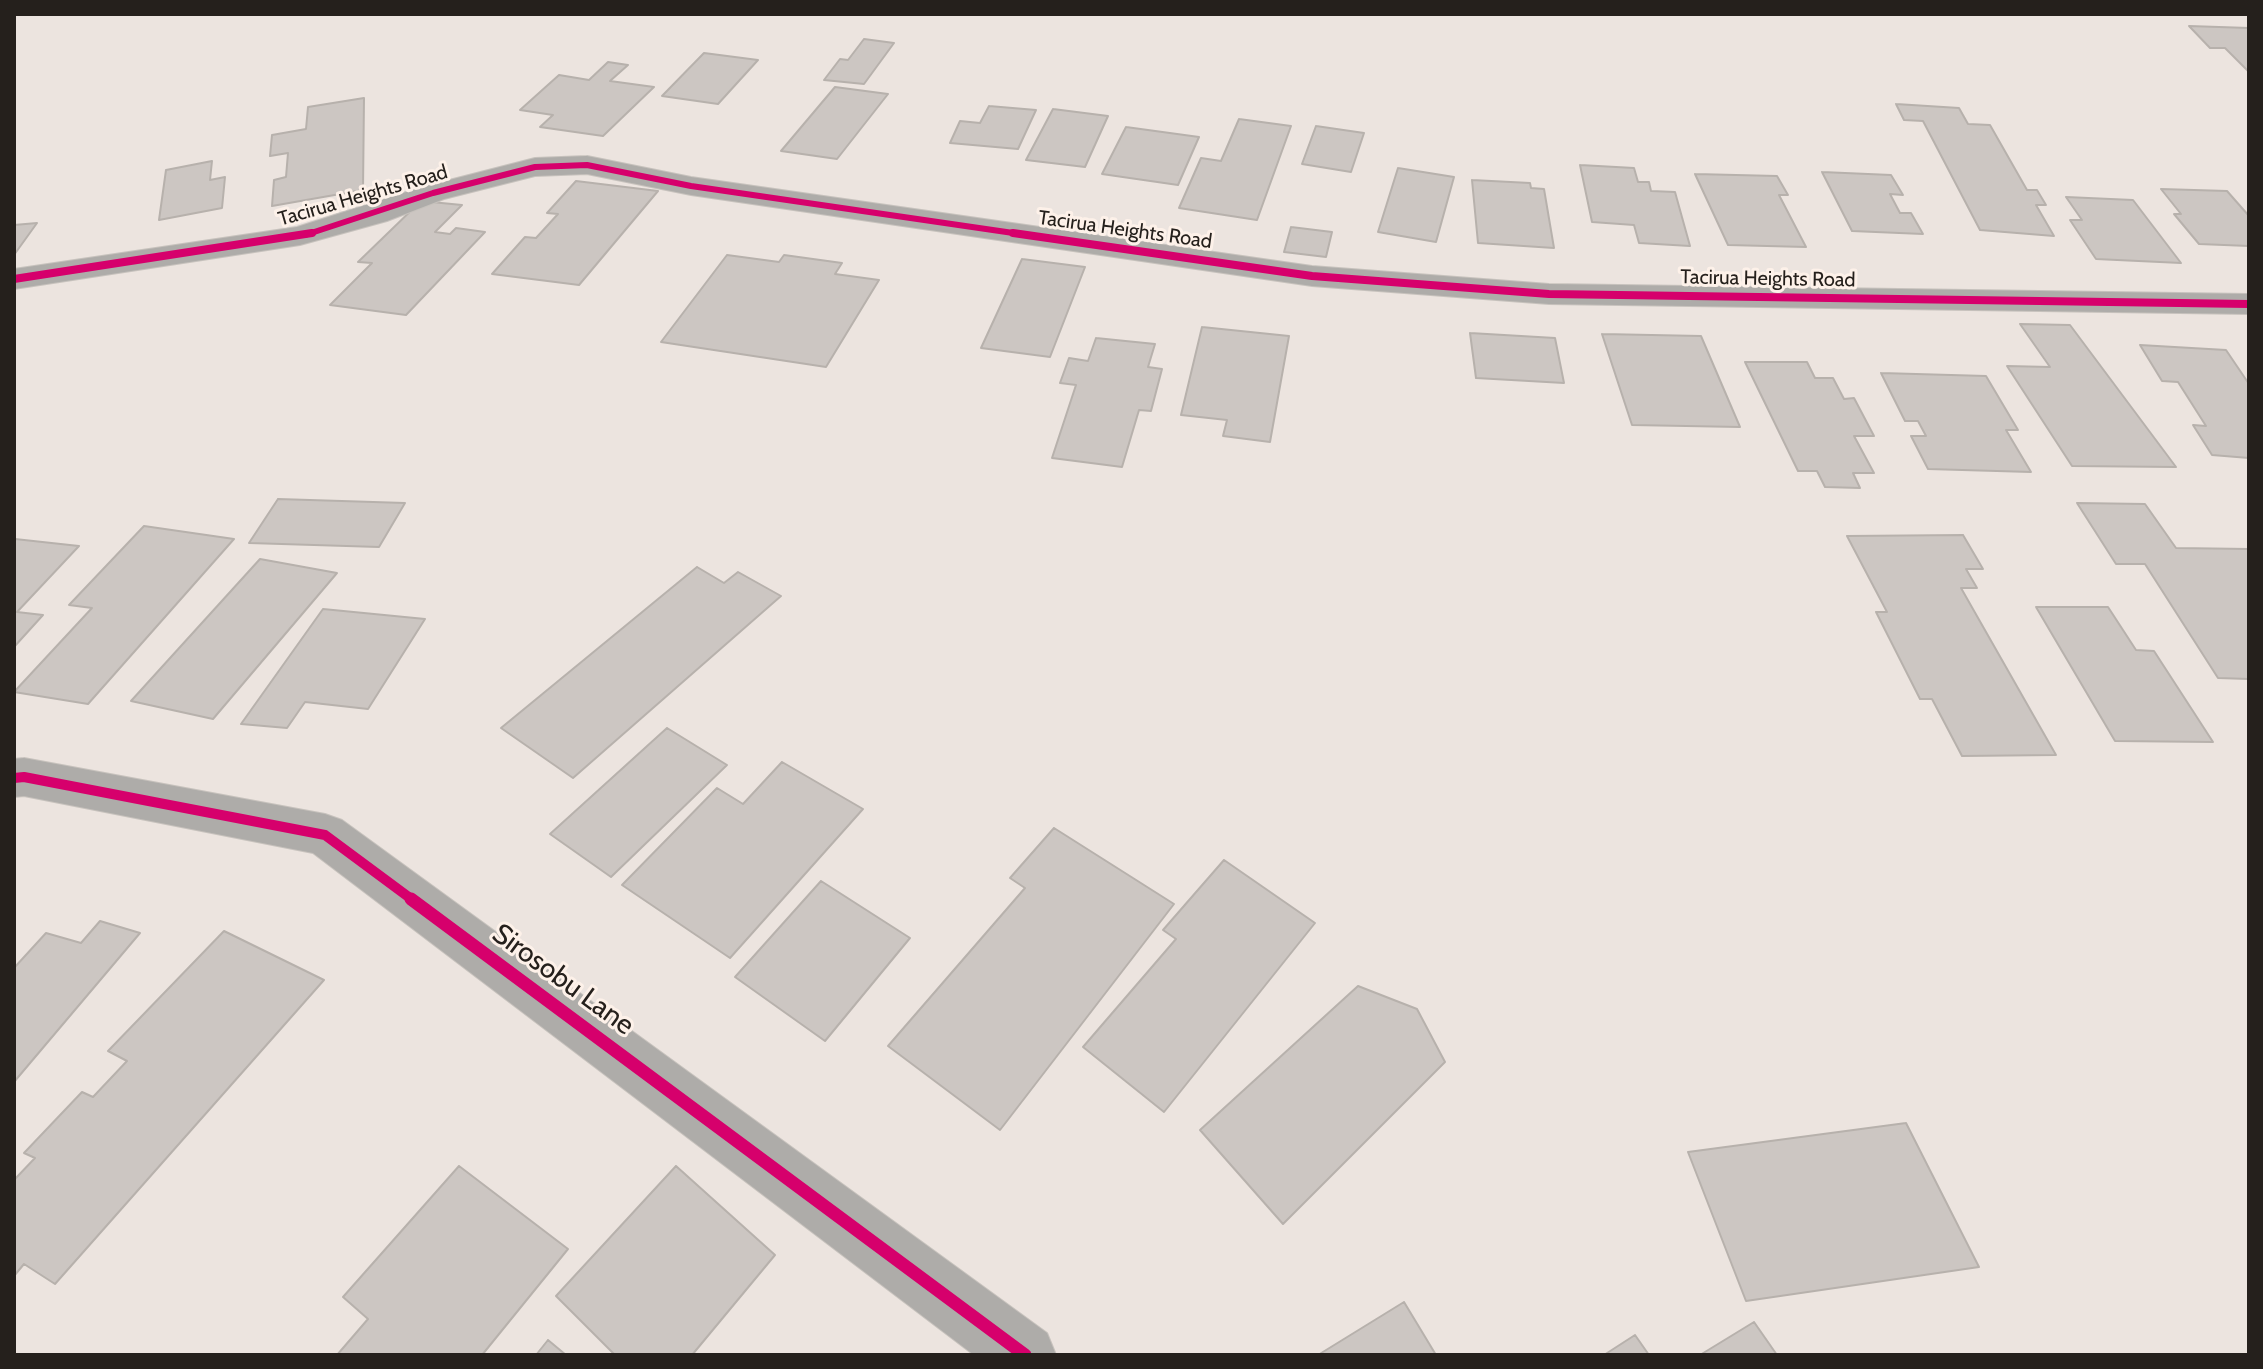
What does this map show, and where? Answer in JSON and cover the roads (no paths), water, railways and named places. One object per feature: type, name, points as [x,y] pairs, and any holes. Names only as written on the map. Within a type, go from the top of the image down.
[{"type":"street","name":"Tacirua Heights Road","points":[[14,279],[300,236],[376,214],[433,193],[535,167],[587,165],[691,186],[1312,276],[1549,294],[2249,304]]},
{"type":"street","name":"Sirosobu Lane","points":[[14,778],[24,777],[325,835],[1025,1355]]}]
